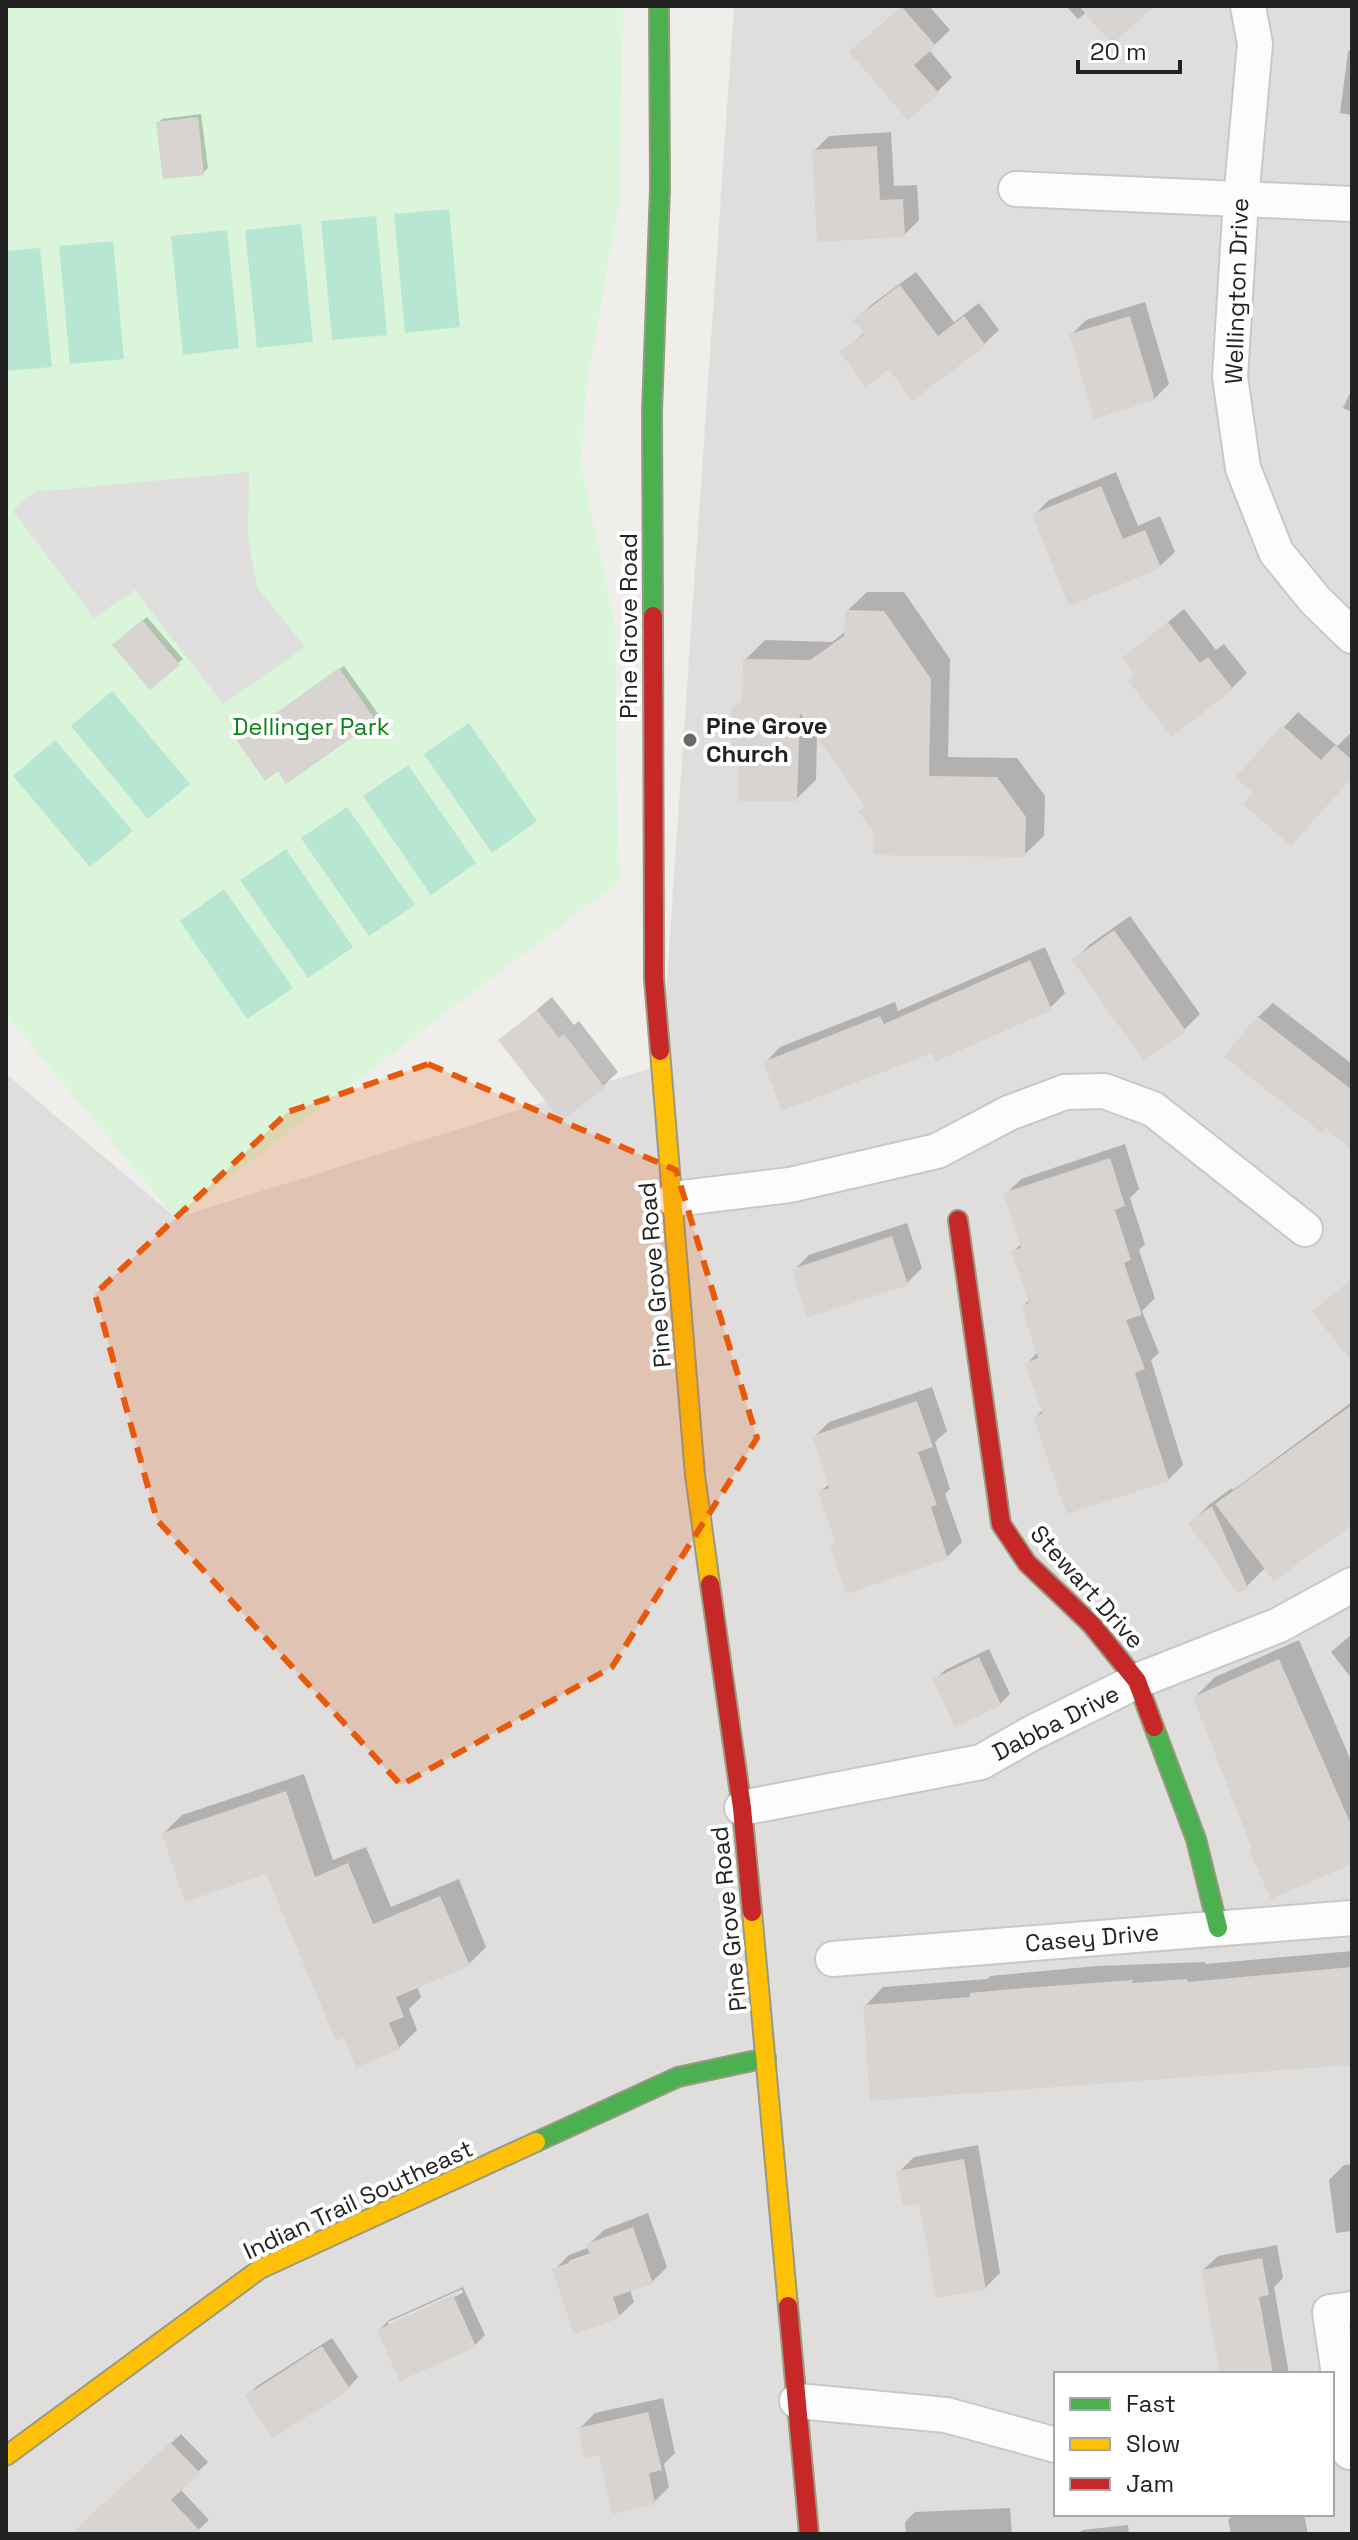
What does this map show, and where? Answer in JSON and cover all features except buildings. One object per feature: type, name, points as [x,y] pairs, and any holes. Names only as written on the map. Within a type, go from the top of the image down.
[{"type":"street","name":"Pine Grove Road","points":[[659,6],[660,188],[652,412],[654,979],[695,1475],[742,1808],[809,2534]]},
{"type":"street","name":"Wellington Drive","points":[[1248,6],[1255,44],[1230,377],[1243,468],[1276,552],[1315,600],[1352,636]]},
{"type":"street","points":[[1016,189],[1352,204]]},
{"type":"street","points":[[674,1199],[790,1185],[937,1151],[1009,1113],[1065,1092],[1104,1091],[1153,1109],[1305,1229]]},
{"type":"street","name":"Stewart Drive","points":[[958,1220],[1001,1524],[1027,1563],[1091,1624],[1137,1681],[1196,1839],[1218,1928]]},
{"type":"street","name":"Dabba Drive","points":[[742,1808],[981,1762],[1137,1681],[1279,1625],[1352,1585]]},
{"type":"street","name":"Casey Drive","points":[[833,1959],[1352,1918]]},
{"type":"street","name":"Indian Trail Southeast","points":[[6,2456],[260,2269],[678,2077],[766,2058]]},
{"type":"street","points":[[1345,2458],[1330,2312],[1352,2309]]},
{"type":"street","points":[[797,2401],[946,2415],[1054,2444]]},
{"type":"highlighted area","points":[[428,1064],[676,1170],[757,1438],[612,1667],[401,1785],[157,1520],[95,1294],[288,1112]]},
{"type":"shaded area","points":[[734,6],[1352,6],[1352,2534],[6,2534],[6,1074],[176,1218],[661,1065]]},
{"type":"shaded area","points":[[249,472],[248,537],[257,587],[305,647],[223,704],[135,590],[94,618],[12,510],[35,492]]},
{"type":"shaded area","points":[[219,1914],[325,2212],[244,2244],[130,1942]]},
{"type":"green space","name":"Dellinger Park","points":[[6,6],[623,6],[620,198],[587,384],[581,464],[615,625],[619,882],[175,1218],[6,1015]]},
{"type":"green space","points":[[449,209],[460,327],[405,333],[394,214]]},
{"type":"green space","points":[[376,216],[387,335],[332,340],[321,221]]},
{"type":"green space","points":[[301,224],[313,342],[257,348],[245,230]]},
{"type":"green space","points":[[227,230],[239,348],[183,355],[171,236]]},
{"type":"green space","points":[[113,241],[124,359],[70,364],[59,246]]},
{"type":"green space","points":[[40,248],[52,367],[6,371],[6,251]]},
{"type":"green space","points":[[112,691],[190,784],[148,819],[71,726]]},
{"type":"green space","points":[[469,723],[537,821],[492,853],[424,754]]},
{"type":"green space","points":[[55,740],[133,831],[90,867],[13,776]]},
{"type":"green space","points":[[408,765],[476,863],[431,895],[363,796]]},
{"type":"green space","points":[[347,807],[415,905],[369,936],[301,838]]},
{"type":"green space","points":[[286,849],[353,947],[308,978],[240,880]]},
{"type":"green space","points":[[224,889],[293,988],[247,1019],[180,921]]},
{"type":"traffic: fast","points":[[653,616],[652,412],[660,188],[659,6]]},
{"type":"traffic: fast","points":[[1154,1727],[1196,1839],[1218,1928]]},
{"type":"traffic: fast","points":[[536,2142],[678,2077],[766,2058]]},
{"type":"traffic: slow","points":[[660,1051],[695,1475],[710,1584]]},
{"type":"traffic: slow","points":[[752,1912],[788,2306]]},
{"type":"traffic: slow","points":[[6,2456],[260,2269],[536,2142]]},
{"type":"traffic: jam","points":[[653,616],[654,979],[660,1051]]},
{"type":"traffic: jam","points":[[958,1220],[1001,1524],[1027,1563],[1091,1624],[1137,1681],[1154,1727]]},
{"type":"traffic: jam","points":[[710,1584],[742,1808],[752,1912]]},
{"type":"traffic: jam","points":[[788,2306],[809,2534]]},
{"type":"place","name":"Pine Grove Church","points":[[690,740]]}]
